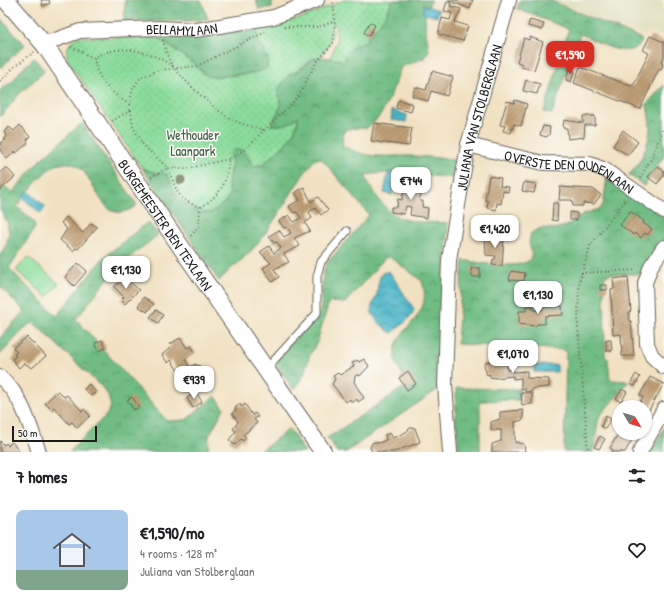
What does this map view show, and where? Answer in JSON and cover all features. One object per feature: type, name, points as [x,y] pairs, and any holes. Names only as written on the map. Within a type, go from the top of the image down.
[{"type":"street","name":"BURGEMEESTER DEN TEXLAAN","points":[[6,0],[44,44],[181,247],[323,452]]},
{"type":"street","name":"BELLAMYLAAN","points":[[44,44],[80,31],[159,28],[196,30],[274,17],[317,0]]},
{"type":"street","name":"JULIANA VAN STOLBERGLAAN","points":[[450,452],[446,385],[449,260],[468,145],[509,0]]},
{"type":"street","name":"OVERSTE DEN OUDENLAAN","points":[[468,145],[544,163],[590,164],[605,170],[664,211]]},
{"type":"street","points":[[664,247],[650,270],[644,284],[647,344],[652,356],[664,367]]},
{"type":"street","points":[[0,377],[17,397],[30,425],[39,452]]},
{"type":"street","points":[[640,452],[664,409]]},
{"type":"lane","points":[[266,369],[317,313],[318,276],[321,262],[347,231]]},
{"type":"path","points":[[139,184],[168,168],[185,169],[229,159],[244,150],[266,130],[299,95],[316,63],[333,43],[335,21],[333,0]]},
{"type":"path","points":[[282,28],[318,27],[335,21]]},
{"type":"path","points":[[159,28],[170,61],[192,86],[233,120],[266,130]]},
{"type":"path","points":[[200,208],[182,199],[175,189],[168,168],[144,146],[133,127],[130,110],[132,90],[141,77],[160,70],[196,66],[267,31]]},
{"type":"path","points":[[0,81],[14,67],[44,44]]},
{"type":"path","points":[[69,46],[94,58]]},
{"type":"path","points":[[94,58],[108,50],[130,49],[165,61],[175,68]]},
{"type":"path","points":[[94,58],[96,72],[110,91],[130,105]]},
{"type":"path","points":[[102,128],[130,110]]},
{"type":"path","points":[[588,452],[577,310],[581,273],[590,246],[633,189],[651,159],[664,125]]},
{"type":"path","points":[[200,208],[215,198],[223,188],[229,159]]},
{"type":"path","points":[[181,247],[199,226],[200,208]]},
{"type":"path","points":[[581,273],[650,270]]},
{"type":"shaded area","points":[[551,0],[664,0],[664,37],[647,30],[644,36]]},
{"type":"green space","points":[[125,0],[201,0],[208,19],[185,21],[124,21]]},
{"type":"green space","points":[[256,0],[272,0],[272,7],[259,10]]},
{"type":"green space","name":"Wethouder Laanpark","points":[[344,0],[392,0],[387,13],[365,42],[354,45],[345,61],[330,59],[337,40],[335,24],[331,26],[333,32],[328,47],[320,57],[311,59],[298,71],[288,76],[278,91],[281,106],[271,125],[282,125],[298,115],[295,130],[280,150],[261,165],[252,166],[249,158],[242,150],[230,169],[228,184],[230,194],[224,203],[211,213],[200,213],[189,205],[183,203],[175,193],[167,174],[155,173],[142,168],[68,61],[66,54],[68,48],[76,37],[158,38],[192,62],[204,74],[218,77],[254,73],[265,50],[259,44],[256,29],[304,17]]},
{"type":"green space","points":[[392,0],[432,0],[428,6],[425,18],[429,50],[424,58],[401,67],[390,97],[380,116],[367,128],[352,128],[345,131],[343,134],[343,146],[361,153],[377,156],[418,156],[457,160],[454,178],[394,172],[365,175],[380,201],[397,216],[414,221],[448,223],[437,390],[346,452],[337,452],[327,438],[409,384],[396,363],[396,346],[400,337],[419,314],[423,305],[424,294],[422,281],[390,257],[385,258],[345,303],[329,302],[317,342],[309,357],[304,375],[294,390],[273,360],[318,316],[322,303],[324,269],[327,263],[369,215],[321,158],[316,159],[303,175],[259,242],[219,281],[142,168],[155,173],[167,174],[175,193],[183,203],[189,205],[200,213],[211,213],[224,203],[230,194],[228,184],[232,164],[230,154],[234,150],[242,150],[249,158],[252,166],[261,165],[286,144],[295,130],[298,123],[298,116],[286,124],[271,125],[281,106],[278,91],[286,78],[289,75],[299,71],[316,58],[325,57],[345,61],[345,55],[354,45],[365,42],[387,13]]},
{"type":"green space","points":[[520,0],[549,0],[637,37],[641,39],[641,43],[635,48],[620,50],[611,48],[580,34],[552,114],[544,112],[569,29],[517,9]]},
{"type":"green space","points":[[0,18],[25,45],[0,68]]},
{"type":"green space","points":[[256,29],[259,44],[268,58],[267,68],[254,73],[209,77],[192,62],[158,38],[206,36]]},
{"type":"green space","points":[[34,58],[45,71],[21,92],[0,117],[0,90],[12,82],[21,70]]},
{"type":"green space","points":[[664,85],[664,156],[644,186],[629,175],[640,160],[648,141],[650,129],[647,104]]},
{"type":"green space","points":[[82,123],[137,205],[123,212],[113,211],[104,204],[84,172],[75,165],[64,163],[53,166],[38,180],[17,206],[34,222],[35,228],[9,268],[57,316],[103,258],[148,222],[158,235],[118,266],[76,319],[167,421],[186,420],[215,396],[224,408],[209,436],[208,452],[69,452],[107,414],[111,407],[108,395],[102,387],[34,323],[28,325],[0,355],[0,338],[24,311],[0,286],[0,255],[6,245],[9,233],[7,222],[0,209],[0,184],[12,193],[41,159]]},
{"type":"green space","points":[[607,178],[664,217],[664,243],[644,274],[608,274],[604,279],[605,356],[608,359],[610,380],[629,381],[599,417],[593,452],[564,452],[566,350],[457,344],[463,260],[487,264],[506,265],[515,265],[529,261],[532,255],[529,242],[531,233],[541,228],[552,229],[567,226],[583,214],[600,209],[603,205]]},
{"type":"green space","points":[[28,257],[59,284],[47,297],[16,270]]},
{"type":"green space","points":[[456,388],[519,389],[519,400],[480,401],[480,452],[459,452],[456,422]]},
{"type":"green space","points":[[664,428],[664,452],[650,452]]},
{"type":"green space","points":[[289,429],[305,452],[259,452]]},
{"type":"water","points":[[424,5],[439,10],[437,17],[422,13]]},
{"type":"water","points":[[392,110],[407,115],[406,122],[391,120]]},
{"type":"water","points":[[388,172],[395,173],[392,195],[384,193]]},
{"type":"water","points":[[28,191],[46,207],[40,213],[22,197]]},
{"type":"water","points":[[389,271],[414,309],[404,323],[397,330],[391,333],[377,321],[371,310],[382,273]]},
{"type":"water","points":[[534,365],[557,365],[557,372],[534,372]]},
{"type":"building","points":[[41,0],[49,0],[50,3],[43,6]]},
{"type":"building","points":[[448,0],[473,0],[470,9]]},
{"type":"building","points":[[447,2],[451,3],[450,6],[461,9],[455,22],[468,26],[463,41],[438,34],[442,18],[450,20],[452,13],[444,11]]},
{"type":"building","points":[[530,20],[544,24],[542,30],[528,26]]},
{"type":"building","points":[[370,22],[375,25],[369,36],[364,33]]},
{"type":"building","points":[[650,36],[664,42],[664,57],[661,63],[663,64],[661,70],[659,69],[640,109],[574,83],[580,67],[631,86],[634,84],[649,53],[643,50]]},
{"type":"building","points":[[530,37],[543,42],[534,70],[521,67],[522,64],[517,62],[524,38],[529,40]]},
{"type":"building","points":[[569,69],[575,71],[571,82],[566,80]]},
{"type":"building","points":[[432,71],[453,77],[447,96],[431,91],[428,101],[412,96],[415,87],[426,90]]},
{"type":"building","points":[[526,80],[540,84],[537,94],[523,91]]},
{"type":"building","points":[[398,100],[413,104],[411,112],[396,108]]},
{"type":"building","points":[[515,100],[527,104],[521,126],[514,124],[511,133],[503,131],[505,126],[500,125],[507,101],[514,103]]},
{"type":"building","points":[[583,116],[595,116],[595,125],[585,125],[584,137],[568,139],[567,128],[563,128],[564,120],[583,123]]},
{"type":"building","points":[[374,123],[412,128],[409,146],[371,141]]},
{"type":"building","points":[[20,125],[30,137],[27,140],[28,143],[16,153],[15,151],[7,159],[0,150],[0,143],[6,140],[4,139],[7,137],[4,132],[9,127],[14,131]]},
{"type":"building","points":[[543,126],[550,127],[549,135],[546,137],[540,135]]},
{"type":"building","points":[[623,130],[638,142],[628,155],[613,146]]},
{"type":"building","points":[[657,166],[664,171],[664,175],[657,184],[648,177]]},
{"type":"building","points":[[6,167],[15,177],[0,190],[0,171],[1,172]]},
{"type":"building","points":[[489,176],[501,178],[500,186],[509,187],[508,192],[503,191],[501,204],[497,203],[496,210],[487,208],[488,201],[485,200]]},
{"type":"building","points":[[406,179],[413,181],[412,186],[421,187],[421,189],[423,189],[419,201],[423,201],[422,207],[428,208],[427,218],[410,215],[411,207],[406,206],[404,214],[391,212],[391,207],[397,207],[398,199],[402,200]]},
{"type":"building","points":[[524,182],[536,184],[534,193],[522,191]]},
{"type":"building","points":[[304,187],[311,202],[318,197],[328,210],[321,215],[315,208],[309,212],[312,218],[305,223],[310,231],[294,238],[300,246],[284,254],[289,262],[274,269],[279,277],[272,282],[263,268],[271,263],[260,252],[269,246],[274,253],[281,248],[277,242],[274,243],[269,236],[279,230],[284,237],[291,233],[287,227],[284,228],[279,221],[289,215],[294,222],[301,218],[297,212],[294,213],[289,206],[300,200],[295,193]]},
{"type":"building","points":[[560,187],[593,189],[601,195],[594,204],[583,203],[583,206],[573,206],[572,200],[559,200]]},
{"type":"building","points":[[553,203],[558,203],[557,221],[552,220]]},
{"type":"building","points":[[630,211],[652,229],[648,235],[645,233],[641,238],[620,225]]},
{"type":"building","points":[[570,212],[577,213],[577,220],[570,220]]},
{"type":"building","points":[[66,217],[83,233],[91,223],[97,227],[78,249],[76,248],[73,251],[60,240],[67,229],[61,223]]},
{"type":"building","points":[[489,236],[504,238],[502,266],[492,265],[493,259],[495,259],[496,256],[486,255],[485,238],[489,238]]},
{"type":"building","points":[[78,263],[87,271],[74,286],[65,277]]},
{"type":"building","points":[[471,268],[480,268],[480,277],[472,277]]},
{"type":"building","points":[[511,271],[525,273],[524,281],[509,280]]},
{"type":"building","points":[[125,277],[139,290],[125,304],[121,300],[124,297],[114,287]]},
{"type":"building","points":[[628,277],[631,311],[629,312],[629,321],[631,321],[634,356],[622,356],[621,334],[613,335],[611,290],[614,289],[613,279]]},
{"type":"building","points":[[600,285],[607,285],[607,290],[600,290]]},
{"type":"building","points":[[144,297],[154,304],[147,312],[138,306]]},
{"type":"building","points":[[526,306],[533,306],[533,310],[542,310],[542,307],[562,306],[563,315],[545,316],[545,324],[537,324],[536,326],[519,324],[519,311],[526,311]]},
{"type":"building","points":[[156,310],[163,315],[158,323],[150,317]]},
{"type":"building","points":[[27,337],[46,356],[32,368],[24,363],[19,368],[12,359],[16,356],[14,354],[17,352],[13,348]]},
{"type":"building","points":[[180,338],[187,348],[191,346],[195,352],[185,359],[190,367],[196,364],[197,366],[199,365],[202,374],[200,376],[205,383],[188,393],[186,390],[189,387],[171,360],[168,363],[162,355],[171,347],[170,344]]},
{"type":"building","points":[[102,340],[106,348],[99,351],[95,343]]},
{"type":"building","points":[[606,340],[611,340],[612,351],[606,351]]},
{"type":"building","points":[[506,354],[507,370],[513,369],[513,372],[527,371],[527,378],[549,379],[549,387],[536,388],[532,389],[532,391],[525,392],[525,389],[521,389],[521,378],[513,379],[513,376],[496,378],[490,377],[490,374],[487,375],[484,365],[486,362],[493,361],[492,359],[497,355]]},
{"type":"building","points":[[364,359],[369,366],[361,375],[359,376],[358,374],[355,376],[354,382],[364,398],[358,402],[357,399],[352,403],[350,399],[346,402],[332,384],[335,379],[333,376],[338,373],[340,375],[354,366],[352,363],[357,360],[359,362]]},
{"type":"building","points":[[408,371],[416,384],[407,390],[399,378]]},
{"type":"building","points":[[636,374],[640,377],[635,386],[630,384]]},
{"type":"building","points":[[650,377],[664,384],[652,405],[652,400],[642,400],[643,397],[640,395]]},
{"type":"building","points":[[89,384],[96,392],[91,396],[84,389]]},
{"type":"building","points":[[622,389],[627,392],[622,400],[616,399]]},
{"type":"building","points":[[58,391],[64,397],[67,395],[82,411],[84,409],[90,416],[77,428],[72,422],[69,424],[54,407],[52,410],[45,403]]},
{"type":"building","points":[[196,392],[202,402],[193,408],[187,398]]},
{"type":"building","points":[[521,393],[532,393],[532,404],[522,405]]},
{"type":"building","points":[[132,397],[139,407],[134,410],[127,400]]},
{"type":"building","points":[[240,404],[241,407],[245,404],[252,415],[255,413],[258,417],[254,419],[257,423],[243,435],[246,437],[243,441],[241,439],[235,445],[229,440],[236,431],[233,429],[238,422],[232,413]]},
{"type":"building","points":[[523,410],[523,420],[515,422],[515,442],[524,444],[525,452],[492,452],[492,444],[501,441],[501,430],[491,430],[491,422],[500,419],[500,412]]},
{"type":"building","points":[[606,416],[611,419],[605,429],[601,426]]},
{"type":"building","points":[[410,428],[415,428],[420,442],[394,452],[372,452],[370,447],[373,442],[379,443],[386,440],[385,435],[390,433],[393,438],[406,432]]},
{"type":"building","points":[[600,436],[605,439],[599,449],[594,447]]},
{"type":"building","points":[[615,440],[632,440],[625,452],[612,452],[613,450],[610,448]]},
{"type":"building","points":[[0,441],[4,445],[6,443],[8,446],[12,442],[19,450],[17,452],[0,452]]}]
